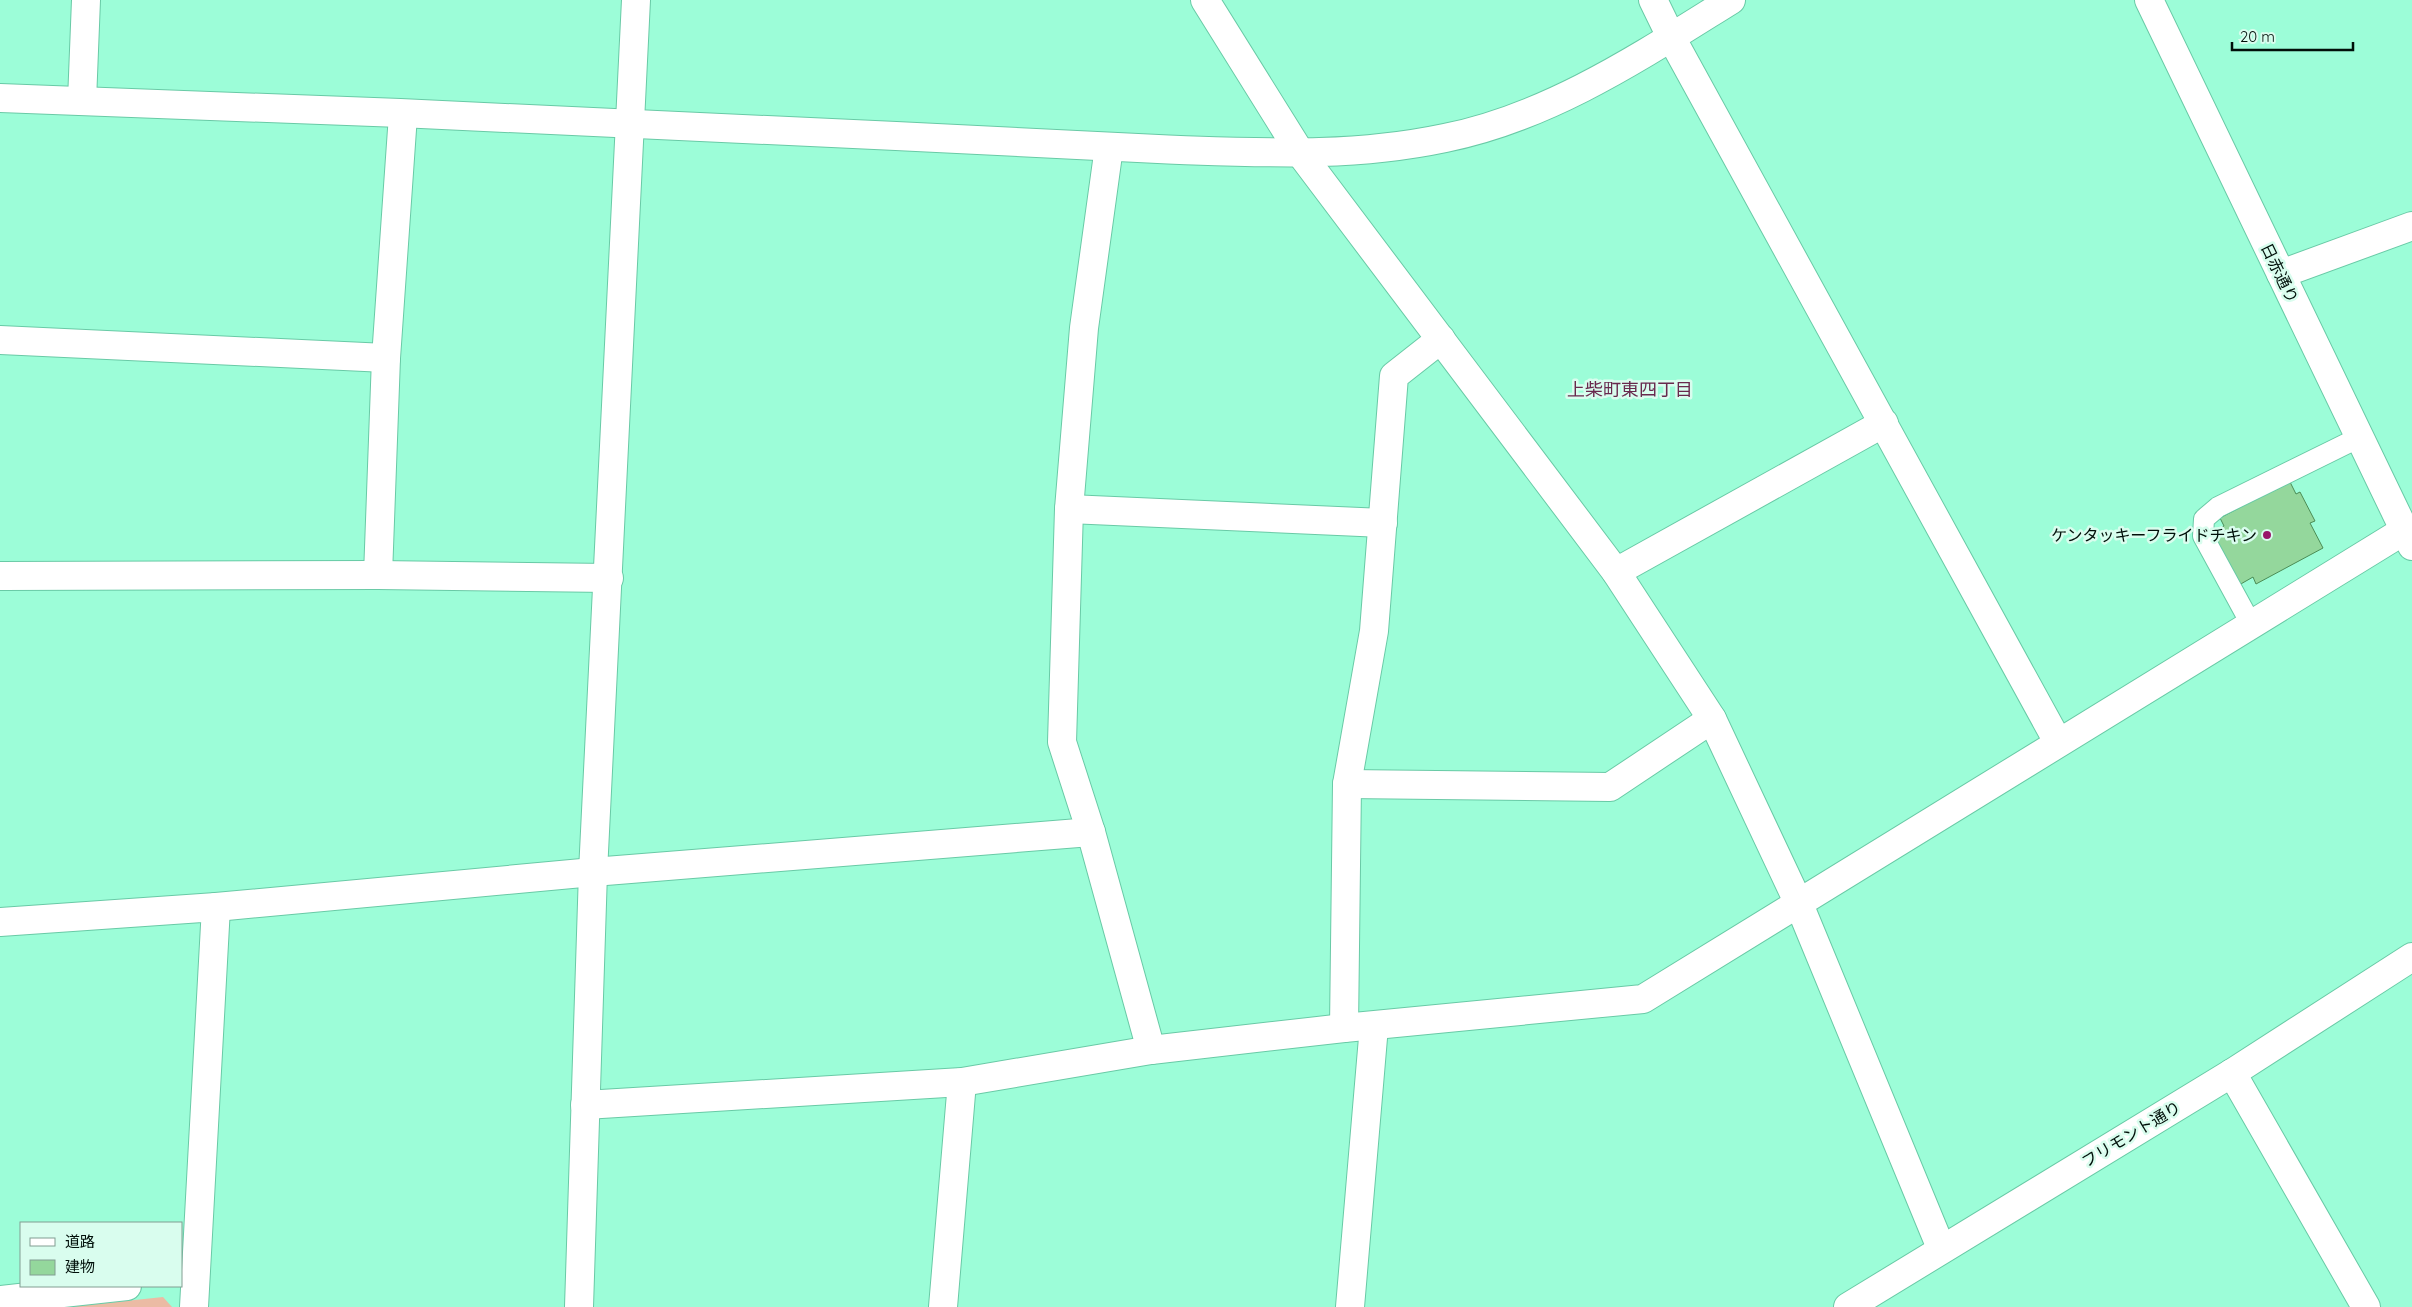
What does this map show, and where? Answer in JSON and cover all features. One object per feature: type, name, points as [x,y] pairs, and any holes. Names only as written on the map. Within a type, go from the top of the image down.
[{"type":"street","points":[[82,101],[86,0]]},
{"type":"street","points":[[579,1307],[593,872],[609,578],[636,0]]},
{"type":"street","points":[[1205,0],[1301,154],[1616,572],[1712,719],[1798,904],[1941,1248]]},
{"type":"street","points":[[1653,0],[1671,37],[2058,742]]},
{"type":"street","points":[[0,98],[631,123],[1109,147],[1301,154],[1379,149],[1418,143],[1447,138],[1510,121],[1583,88],[1731,0]]},
{"type":"street","name":"日赤通り","points":[[2149,0],[2408,538]]},
{"type":"street","points":[[378,575],[386,358],[403,115]]},
{"type":"street","points":[[1109,147],[1084,328],[1069,509],[1062,742],[1091,832],[1151,1050]]},
{"type":"street","points":[[2281,274],[2412,226]]},
{"type":"street","points":[[1344,1028],[1347,784],[1374,631],[1394,376],[1441,339]]},
{"type":"street","points":[[0,340],[386,358]]},
{"type":"street","points":[[1616,572],[1884,423]]},
{"type":"street","points":[[1069,509],[1383,523]]},
{"type":"street","points":[[585,1105],[962,1082],[1151,1050],[1344,1028],[1643,1000],[2251,624],[2408,538]]},
{"type":"street","points":[[0,576],[378,575],[609,578]]},
{"type":"street","points":[[1347,784],[1610,787],[1712,719]]},
{"type":"street","points":[[0,922],[216,907],[593,872],[1091,832]]},
{"type":"street","points":[[194,1307],[189,1279],[216,907]]},
{"type":"street","name":"フリモント通り","points":[[1848,1307],[1941,1248],[2232,1073],[2412,957]]},
{"type":"street","points":[[1350,1307],[1374,1026]]},
{"type":"street","points":[[2232,1073],[2366,1307]]},
{"type":"street","points":[[943,1307],[962,1082]]},
{"type":"street","points":[[0,1300],[119,1287]]},
{"type":"lane","points":[[2251,624],[2204,536],[2204,519],[2218,507],[2360,438]]},
{"type":"shaded area","points":[[163,1297],[172,1307],[69,1307]]},
{"type":"building","name":"ケンタッキーフライドチキン","points":[[2290,482],[2296,494],[2300,492],[2315,521],[2310,523],[2323,548],[2256,584],[2253,577],[2239,585],[2213,538],[2221,533],[2219,529],[2224,526],[2220,518],[2250,502],[2274,483],[2277,489]]},
{"type":"place","name":"ケンタッキーフライドチキン","points":[[2267,535]]},
{"type":"district","name":"上柴町東四丁目","points":[[1630,389]]}]
